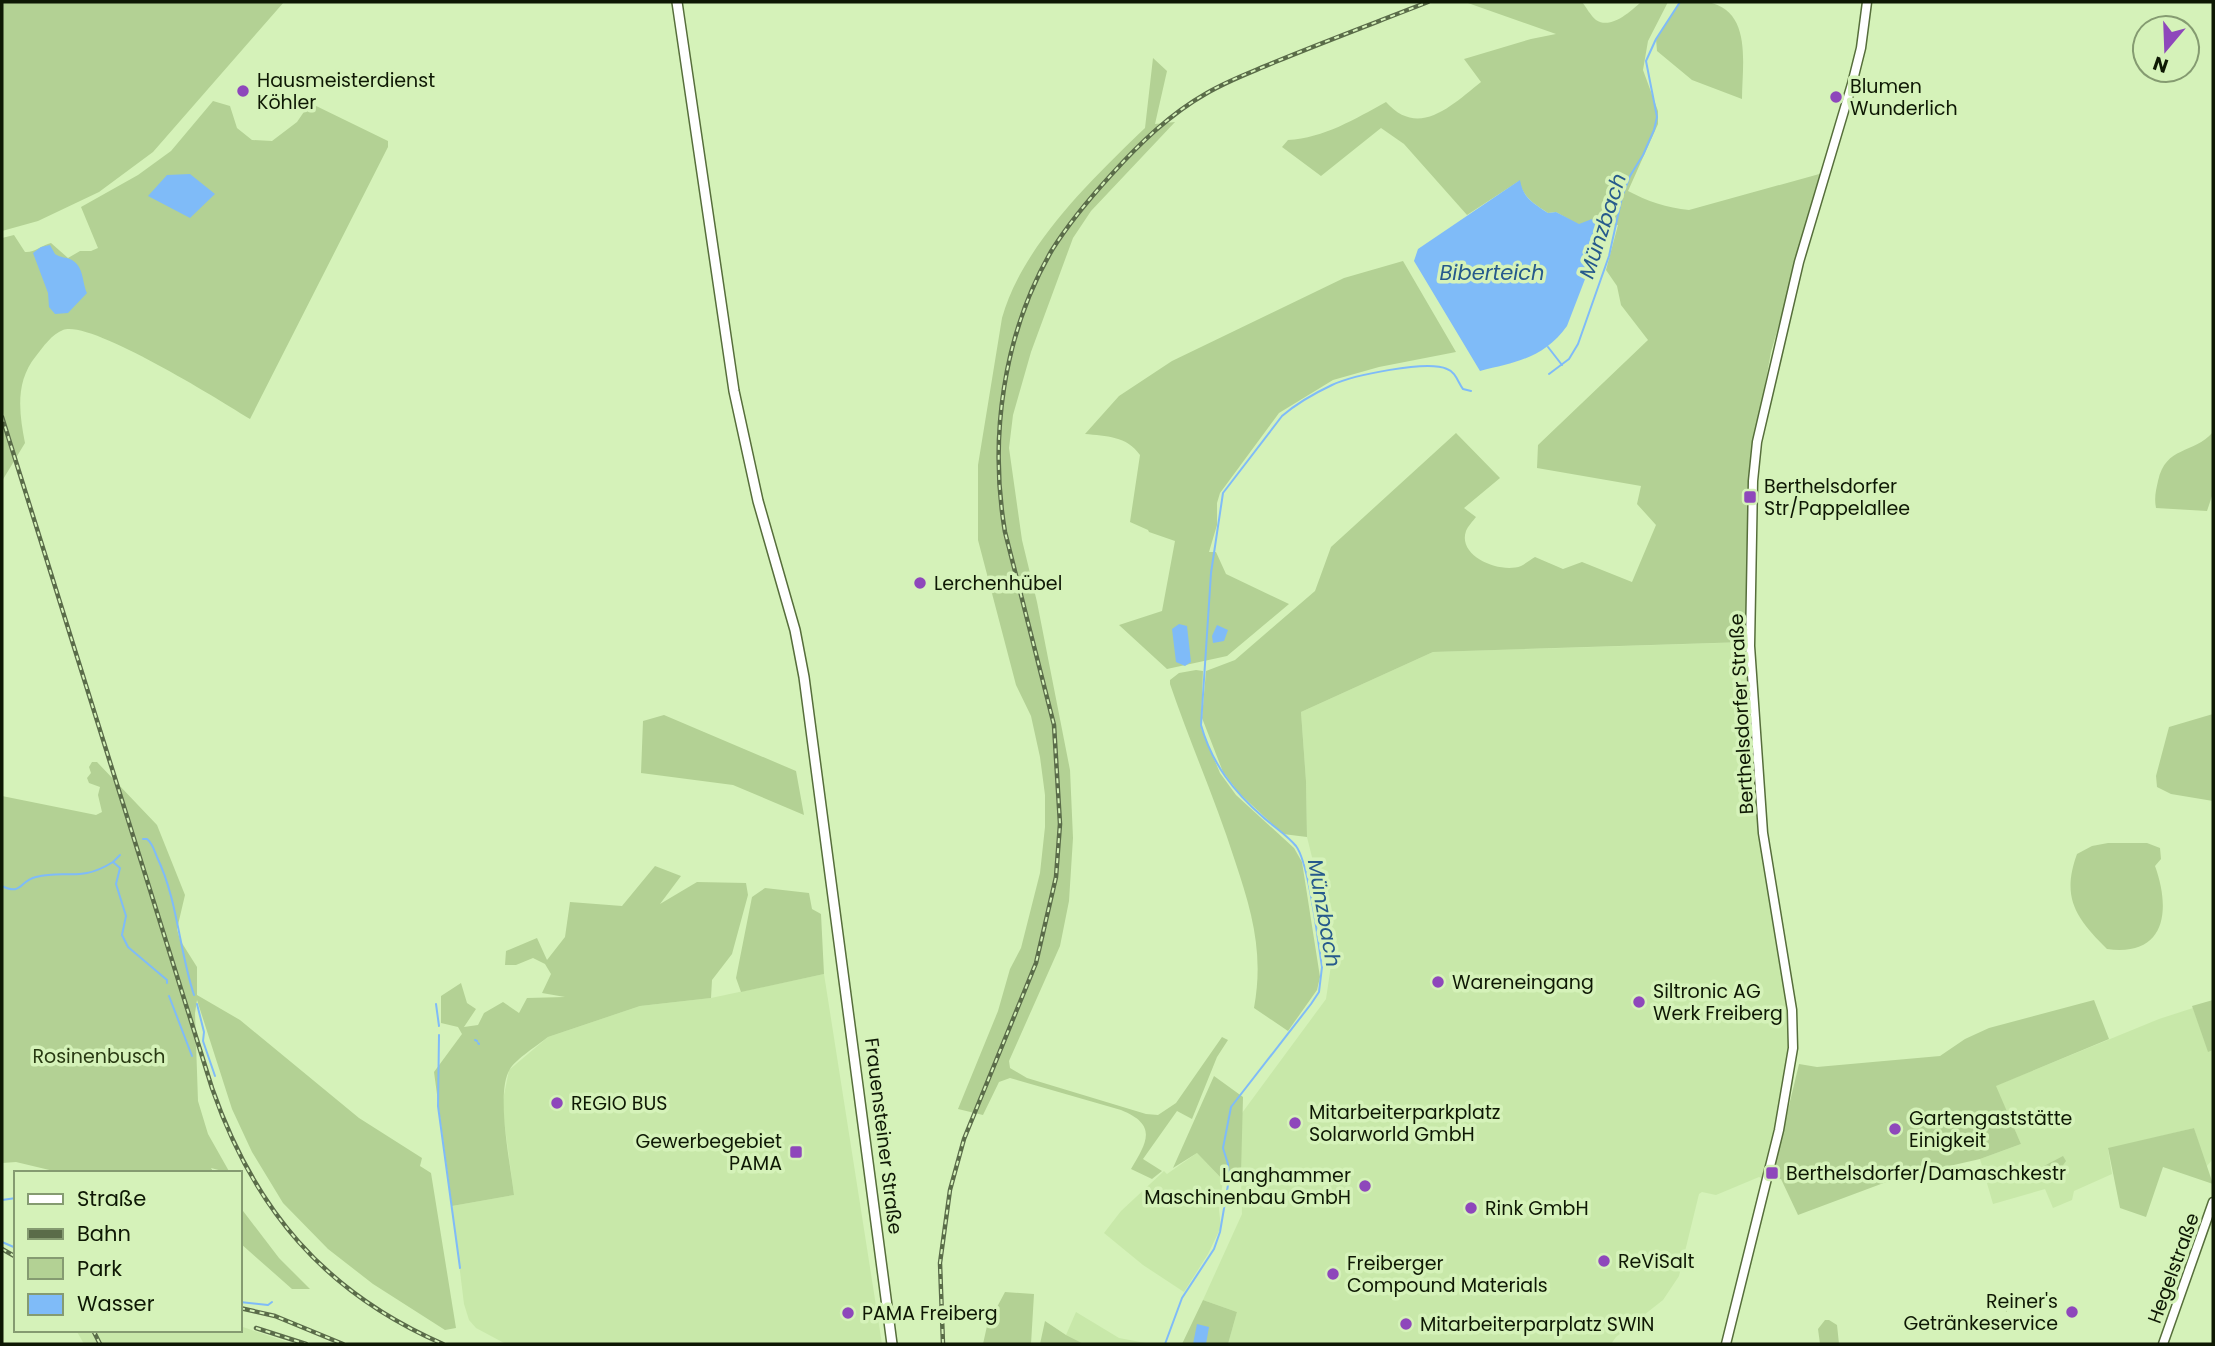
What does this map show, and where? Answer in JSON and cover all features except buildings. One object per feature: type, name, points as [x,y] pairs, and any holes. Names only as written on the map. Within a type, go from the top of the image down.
[{"type":"main road","name":"Frauensteiner Straße","points":[[677,2],[734,391],[758,501],[795,630],[804,677],[892,1344]]},
{"type":"street","name":"Berthelsdorfer Straße","points":[[1726,1344],[1777,1139],[1793,1048],[1792,1010],[1763,833],[1750,646],[1755,458],[1799,262],[1861,48],[1867,2]]},
{"type":"street","name":"Hegelstraße","points":[[2163,1344],[2213,1202]]},
{"type":"shaded area","points":[[1750,642],[1763,828],[1791,1029],[1790,1049],[1767,1180],[1759,1177],[1716,1195],[1702,1192],[1699,1194],[1679,1276],[1663,1300],[1616,1337],[1611,1344],[1228,1344],[1237,1312],[1203,1300],[1242,1214],[1242,1113],[1326,999],[1334,945],[1307,837],[1301,712],[1433,652]]},
{"type":"shaded area","points":[[824,974],[882,1344],[506,1344],[476,1328],[469,1320],[464,1304],[452,1206],[514,1195],[502,1105],[509,1070],[548,1037],[640,1006],[711,998]]},
{"type":"shaded area","points":[[2193,1008],[2208,1051],[2213,1050],[2213,1159],[2206,1167],[2194,1128],[2108,1149],[2112,1174],[2074,1191],[2072,1200],[2053,1208],[2045,1189],[1993,1204],[1980,1159],[2021,1144],[1995,1086],[2159,1019]]},
{"type":"shaded area","points":[[1197,1153],[1223,1180],[1219,1210],[1221,1227],[1184,1292],[1143,1265],[1104,1233],[1121,1211],[1164,1171],[1167,1174]]},
{"type":"shaded area","points":[[1076,1312],[1119,1338],[1151,1344],[1084,1344],[1066,1335]]},
{"type":"shaded area","points":[[242,1327],[293,1344],[84,1344],[77,1332],[242,1332]]},
{"type":"green space","points":[[2,2],[284,2],[153,152],[99,192],[38,221],[2,231]]},
{"type":"green space","points":[[1465,2],[1582,2],[1596,20],[1608,23],[1620,18],[1641,2],[1668,2],[1648,41],[1643,70],[1658,111],[1658,124],[1628,191],[1635,195],[1665,206],[1689,210],[1823,173],[1771,352],[1750,468],[1746,642],[1433,652],[1301,712],[1307,837],[1283,834],[1239,793],[1223,772],[1202,718],[1206,671],[1235,660],[1315,591],[1331,547],[1456,433],[1500,478],[1464,508],[1476,517],[1466,531],[1468,549],[1483,561],[1503,568],[1513,568],[1535,557],[1563,569],[1582,562],[1632,582],[1656,525],[1637,504],[1641,486],[1537,468],[1538,445],[1648,340],[1621,305],[1617,286],[1606,270],[1618,225],[1605,226],[1602,235],[1598,226],[1579,225],[1556,212],[1548,213],[1526,196],[1519,181],[1467,215],[1404,144],[1381,128],[1321,176],[1282,147],[1288,140],[1327,132],[1386,102],[1398,113],[1411,118],[1435,114],[1459,100],[1481,82],[1464,59],[1556,34]]},
{"type":"green space","points":[[1680,2],[1707,2],[1722,7],[1732,16],[1742,41],[1742,99],[1692,80],[1657,51],[1656,39]]},
{"type":"green space","points":[[1153,58],[1167,71],[1155,124],[1175,122],[1091,211],[1073,238],[1031,352],[1013,415],[1009,448],[1022,540],[1070,770],[1073,838],[1069,901],[1060,946],[1009,1061],[1010,1068],[1027,1078],[1146,1114],[1158,1115],[1176,1103],[1222,1037],[1228,1040],[1217,1057],[1192,1119],[1177,1111],[1143,1159],[1162,1171],[1152,1179],[1131,1169],[1145,1142],[1145,1128],[1133,1116],[1121,1110],[1010,1078],[999,1082],[983,1115],[958,1109],[998,1011],[1010,969],[1021,948],[1040,873],[1045,827],[1045,795],[1031,716],[1016,685],[978,540],[978,465],[1002,318],[1025,265],[1042,240],[1103,169],[1145,128]]},
{"type":"green space","points":[[213,101],[230,106],[237,128],[252,140],[272,141],[297,122],[310,103],[388,141],[388,147],[250,419],[126,349],[78,330],[63,330],[55,334],[29,366],[20,398],[25,443],[2,481],[2,238],[14,235],[25,252],[51,243],[68,258],[80,251],[98,248],[81,207],[138,175],[171,151]]},
{"type":"green space","points":[[1403,261],[1456,352],[1379,367],[1333,380],[1279,413],[1220,493],[1217,525],[1209,552],[1216,552],[1226,574],[1289,604],[1227,656],[1167,669],[1119,625],[1162,611],[1175,541],[1130,522],[1140,455],[1135,449],[1116,438],[1085,434],[1119,396],[1172,361],[1344,278]]},
{"type":"green space","points":[[2213,432],[2213,493],[2207,511],[2156,508],[2158,481],[2167,461]]},
{"type":"green space","points":[[1203,671],[1201,728],[1220,773],[1236,795],[1294,848],[1302,862],[1320,977],[1317,990],[1288,1031],[1254,1008],[1257,951],[1247,898],[1220,816],[1170,684],[1170,680],[1179,673]]},
{"type":"green space","points":[[2213,714],[2213,801],[2171,794],[2157,787],[2156,776],[2169,727]]},
{"type":"green space","points":[[664,715],[796,771],[804,815],[733,785],[641,773],[643,721]]},
{"type":"green space","name":"Rosinenbusch","points":[[92,762],[97,762],[157,825],[185,895],[177,929],[180,940],[197,967],[197,995],[240,1020],[359,1118],[422,1158],[420,1166],[431,1173],[456,1328],[445,1330],[373,1284],[328,1249],[283,1203],[252,1152],[232,1109],[197,1000],[195,1013],[198,1101],[208,1134],[229,1171],[211,1168],[213,1171],[54,1171],[16,1162],[2,1163],[2,796],[96,815],[102,812],[98,795],[100,787],[89,783],[89,767]]},
{"type":"green space","points":[[2108,843],[2147,843],[2160,848],[2161,859],[2155,866],[2163,899],[2159,927],[2152,938],[2142,946],[2127,950],[2107,949],[2080,917],[2071,895],[2072,869],[2077,854],[2092,846]]},
{"type":"green space","points":[[655,866],[681,876],[660,904],[697,882],[746,883],[748,895],[732,954],[712,980],[711,998],[640,1006],[548,1037],[522,1057],[510,1069],[504,1094],[505,1130],[514,1195],[452,1206],[434,1072],[462,1034],[458,1027],[441,1023],[441,996],[461,983],[467,1003],[476,1009],[464,1027],[478,1025],[484,1013],[503,1002],[519,1013],[527,998],[565,997],[542,993],[551,974],[545,964],[533,958],[516,965],[505,965],[506,951],[537,938],[547,960],[565,937],[570,902],[622,906]]},
{"type":"green space","points":[[765,888],[809,893],[812,909],[821,914],[824,974],[741,992],[736,978],[752,897]]},
{"type":"green space","points":[[2094,1000],[2109,1039],[1996,1086],[2021,1144],[1980,1159],[1897,1178],[1798,1215],[1781,1179],[1767,1180],[1781,1139],[1799,1064],[1817,1067],[1940,1056],[1965,1039],[1989,1028]]},
{"type":"green space","points":[[2213,1000],[2213,1050],[2208,1052],[2192,1006]]},
{"type":"green space","points":[[1214,1076],[1243,1097],[1241,1173],[1223,1180],[1197,1153],[1173,1168]]},
{"type":"green space","points":[[2194,1128],[2213,1184],[2163,1167],[2146,1217],[2120,1208],[2108,1148]]},
{"type":"green space","points":[[2063,1156],[2066,1161],[2056,1175],[2050,1174],[2044,1166]]},
{"type":"green space","points":[[242,1210],[279,1258],[310,1289],[292,1289],[242,1245]]},
{"type":"green space","points":[[1005,1292],[1034,1294],[1031,1344],[983,1344],[987,1326]]},
{"type":"green space","points":[[2010,1294],[2017,1299],[2018,1306],[2014,1311],[2013,1306],[2007,1307],[2007,1312],[2000,1303],[2003,1297]]},
{"type":"green space","points":[[1203,1300],[1237,1312],[1228,1344],[1182,1344]]},
{"type":"green space","points":[[1825,1320],[1837,1325],[1839,1344],[1820,1344],[1818,1329]]},
{"type":"green space","points":[[1045,1321],[1066,1335],[1084,1344],[1040,1344]]},
{"type":"water","points":[[190,174],[215,194],[190,218],[148,196],[167,175]]},
{"type":"water","name":"Biberteich","points":[[1520,180],[1526,196],[1533,203],[1548,213],[1556,212],[1579,224],[1592,219],[1602,235],[1567,326],[1558,337],[1528,357],[1480,371],[1414,261],[1418,249]]},
{"type":"water","points":[[50,245],[55,254],[76,263],[87,293],[68,313],[55,314],[49,307],[48,293],[33,253]]},
{"type":"water","points":[[1179,624],[1187,626],[1191,662],[1185,666],[1176,662],[1172,629]]},
{"type":"water","points":[[1217,625],[1228,630],[1224,641],[1213,643],[1212,636]]},
{"type":"water","points":[[1197,1324],[1209,1327],[1206,1344],[1193,1344]]},
{"type":"waterway","name":"Münzbach","points":[[1549,374],[1569,359],[1578,344],[1609,256],[1622,197],[1654,130],[1657,117],[1646,61],[1656,39],[1680,2]]},
{"type":"waterway","points":[[1548,347],[1562,365]]},
{"type":"waterway","name":"Münzbach","points":[[1165,1344],[1182,1298],[1214,1249],[1220,1232],[1229,1179],[1223,1148],[1231,1107],[1319,992],[1322,967],[1309,885],[1301,855],[1296,846],[1252,807],[1225,776],[1211,752],[1201,725],[1211,573],[1223,493],[1282,416],[1332,385],[1356,377],[1424,366],[1450,370],[1463,389],[1471,391]]},
{"type":"waterway","points":[[143,839],[147,839],[152,845],[170,891],[194,995]]},
{"type":"waterway","points":[[113,862],[120,855]]},
{"type":"waterway","points":[[2,886],[17,889],[36,877],[82,874],[113,862],[120,868],[116,884],[126,916],[122,935],[128,947],[167,980],[167,983]]},
{"type":"waterway","points":[[169,996],[192,1056]]},
{"type":"waterway","points":[[197,1004],[204,1032],[203,1041],[215,1076]]},
{"type":"waterway","points":[[436,1004],[439,1026]]},
{"type":"waterway","points":[[439,1035],[438,1106],[460,1268]]},
{"type":"waterway","points":[[2,1200],[14,1198]]},
{"type":"waterway","points":[[2,1242],[14,1247]]},
{"type":"waterway","points":[[242,1302],[268,1305],[272,1302]]},
{"type":"railway","points":[[943,1344],[940,1263],[950,1190],[964,1139],[1036,963],[1056,877],[1060,824],[1054,725],[1005,532],[1000,496],[1000,424],[1004,387],[1022,316],[1035,282],[1052,250],[1073,220],[1122,163],[1168,120],[1193,101],[1232,80],[1428,2]]},
{"type":"railway","points":[[2,417],[212,1088],[229,1132],[249,1172],[272,1208],[299,1242],[329,1272],[363,1299],[401,1323],[443,1344]]},
{"type":"railway","points":[[2,1249],[14,1256]]},
{"type":"railway","points":[[242,1308],[275,1316],[343,1344]]},
{"type":"railway","points":[[256,1328],[306,1344]]},
{"type":"railway","points":[[94,1332],[100,1344]]},
{"type":"place","name":"Hausmeisterdienst Köhler","points":[[243,91]]},
{"type":"place","name":"Blumen Wunderlich","points":[[1836,97]]},
{"type":"place","name":"Berthelsdorfer Str/Pappelallee","points":[[1750,497]]},
{"type":"place","name":"Lerchenhübel","points":[[920,583]]},
{"type":"place","name":"Wareneingang","points":[[1438,982]]},
{"type":"place","name":"Siltronic AG Werk Freiberg","points":[[1639,1002]]},
{"type":"place","name":"REGIO BUS","points":[[557,1103]]},
{"type":"place","name":"Mitarbeiterparkplatz Solarworld GmbH","points":[[1295,1123]]},
{"type":"place","name":"Gartengaststätte Einigkeit","points":[[1895,1129]]},
{"type":"place","name":"Gewerbegebiet PAMA","points":[[796,1152]]},
{"type":"place","name":"Berthelsdorfer/Damaschkestr","points":[[1772,1173]]},
{"type":"place","name":"Langhammer Maschinenbau GmbH","points":[[1365,1186]]},
{"type":"place","name":"Rink GmbH","points":[[1471,1208]]},
{"type":"place","name":"ReViSalt","points":[[1604,1261]]},
{"type":"place","name":"Freiberger Compound Materials","points":[[1333,1274]]},
{"type":"place","name":"Reiner's Getränkeservice","points":[[2072,1312]]},
{"type":"place","name":"PAMA Freiberg","points":[[848,1313]]},
{"type":"place","name":"Mitarbeiterparplatz SWIN","points":[[1406,1324]]}]
